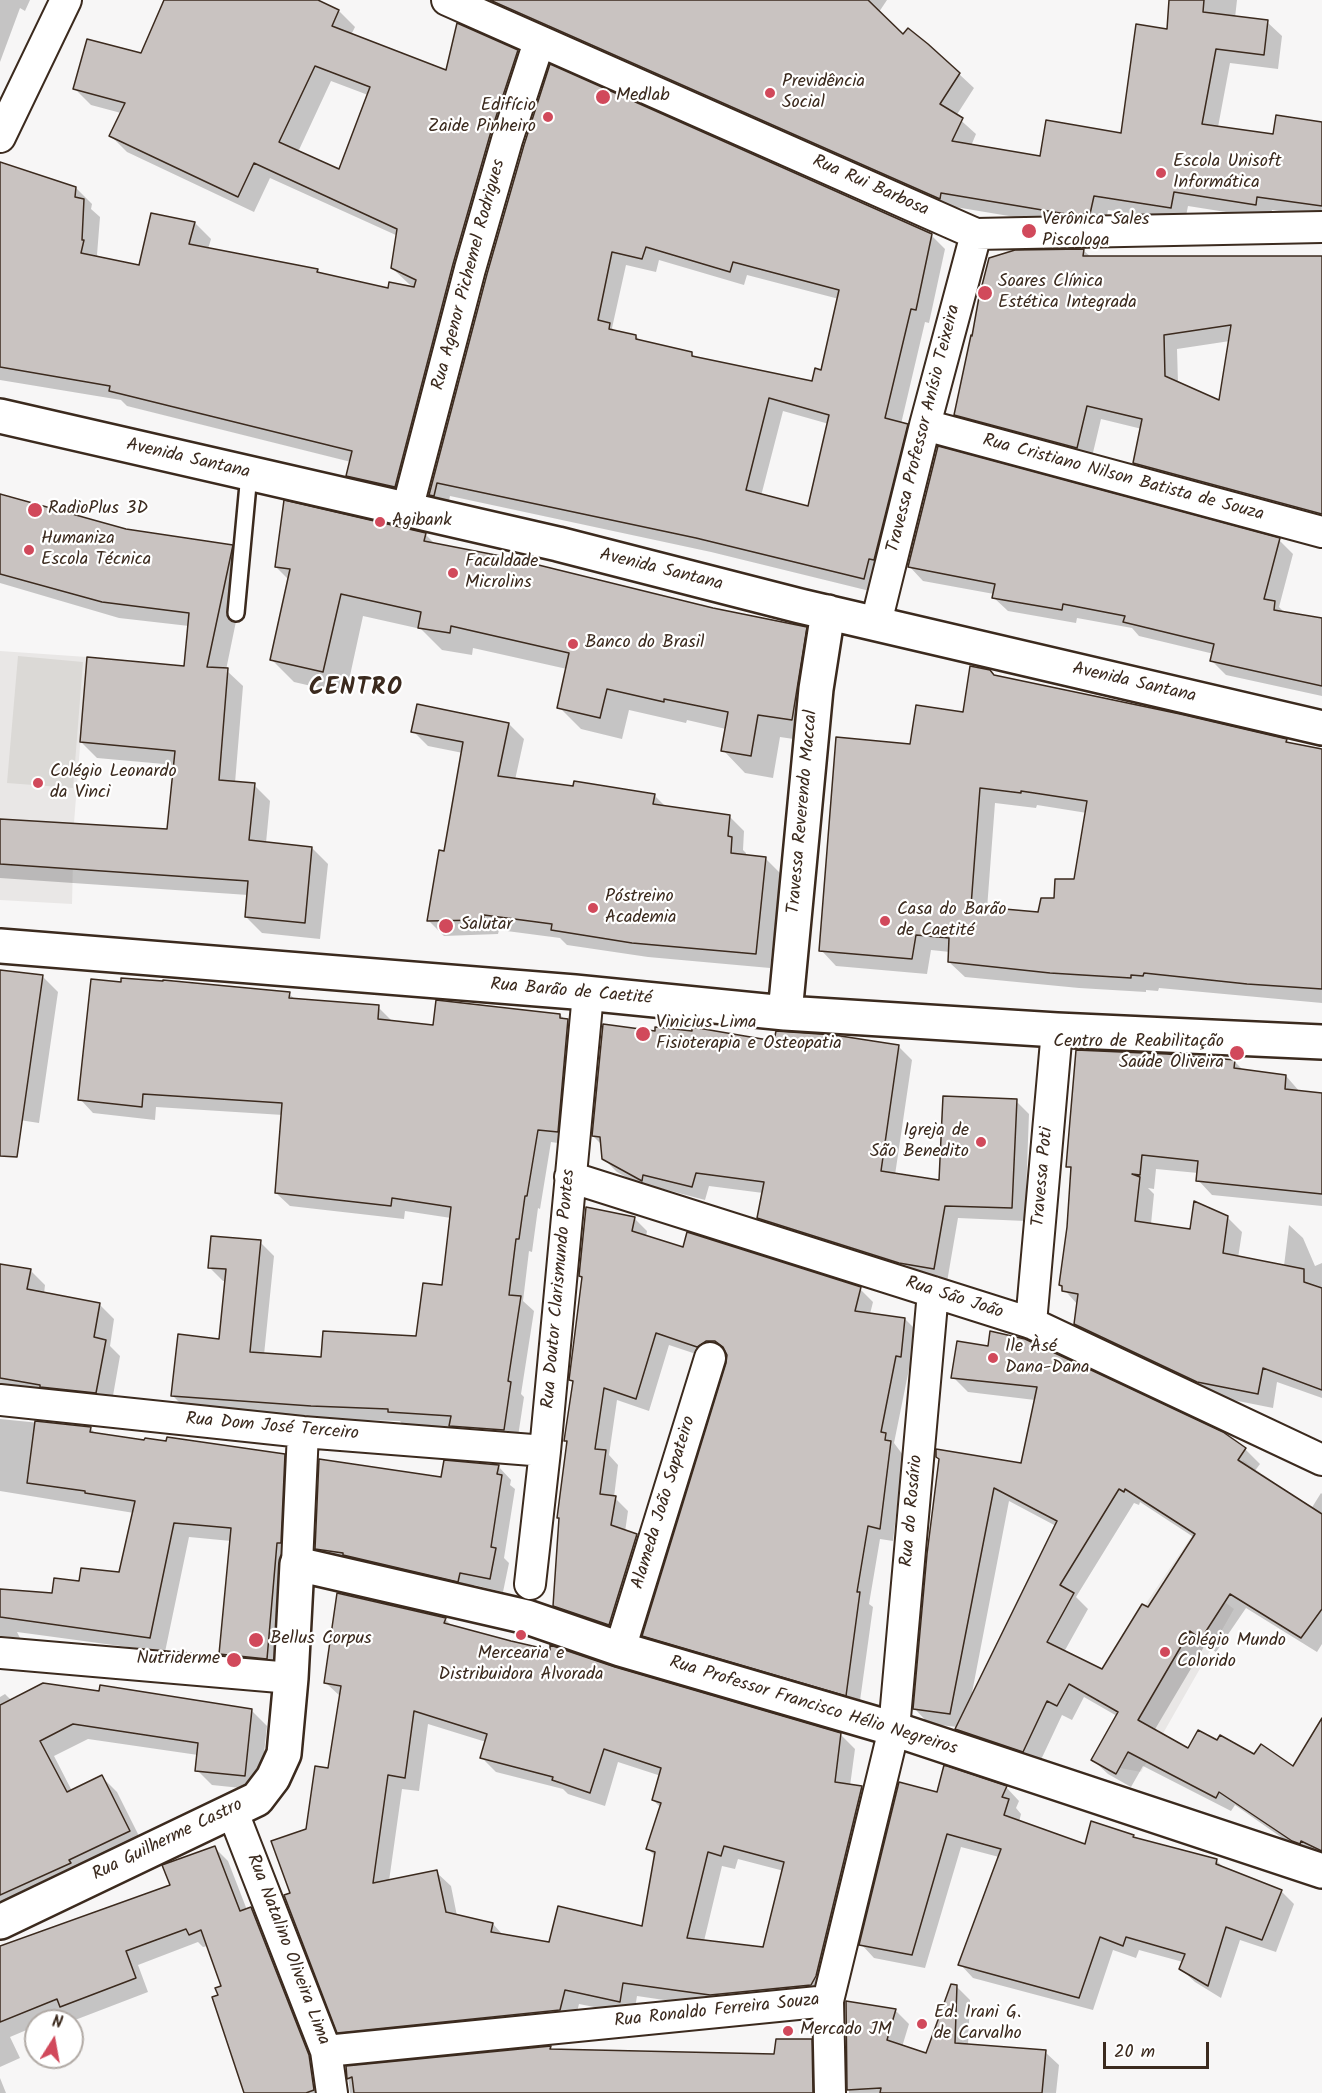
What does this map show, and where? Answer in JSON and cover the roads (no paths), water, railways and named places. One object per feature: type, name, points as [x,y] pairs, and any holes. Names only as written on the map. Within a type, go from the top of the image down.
[{"type":"main road","name":"Avenida Santana","points":[[0,416],[558,544],[828,612],[1322,728]]},
{"type":"main road","name":"Travessa Reverendo Maccal","points":[[786,1013],[816,689],[828,612]]},
{"type":"main road","name":"Rua Barão de Caetité","points":[[0,946],[588,994],[786,1013],[1057,1030],[1322,1042]]},
{"type":"main road","name":"Rua Professor Francisco Hélio Negreiros","points":[[297,1564],[527,1617],[620,1649],[894,1729],[1322,1871]]},
{"type":"main road","name":"Rua Guilherme Castro","points":[[0,1922],[257,1799],[273,1778],[284,1754],[297,1564]]},
{"type":"street","points":[[0,137],[66,0]]},
{"type":"street","name":"Rua Rui Barbosa","points":[[447,0],[976,234],[1322,227]]},
{"type":"street","name":"Rua Agenor Pichemel Rodrigues","points":[[407,510],[470,269],[507,140],[539,42]]},
{"type":"street","name":"Travessa Professor Anísio Teixeira","points":[[876,623],[925,425],[976,234]]},
{"type":"street","name":"Rua Cristiano Nilson Batista de Souza","points":[[925,425],[1322,532]]},
{"type":"street","name":"Rua Doutor Clarismundo Pontes","points":[[530,1584],[545,1451],[588,994]]},
{"type":"street","name":"Travessa Poti","points":[[1031,1323],[1057,1030]]},
{"type":"street","name":"Rua São João","points":[[570,1177],[1031,1323],[1322,1460]]},
{"type":"street","name":"Rua do Rosário","points":[[894,1729],[933,1292]]},
{"type":"street","name":"Alameda João Sapateiro","points":[[620,1649],[710,1358]]},
{"type":"street","name":"Rua Dom José Terceiro","points":[[0,1400],[303,1432],[545,1451]]},
{"type":"street","name":"Rua Guilherme Castro","points":[[297,1564],[303,1432]]},
{"type":"street","points":[[0,1653],[291,1678]]},
{"type":"street","name":"Rua Ronaldo Ferreira Souza","points":[[326,2051],[828,2001],[894,1729]]},
{"type":"street","name":"Rua Natalino Oliveira Lima","points":[[232,1810],[326,2051],[332,2093]]},
{"type":"street","points":[[828,2001],[830,2093]]},
{"type":"lane","points":[[236,613],[249,474]]},
{"type":"place","name":"Previdência Social","points":[[770,93]]},
{"type":"place","name":"Medlab","points":[[603,97]]},
{"type":"place","name":"Edifício Zaide Pinheiro","points":[[548,117]]},
{"type":"place","name":"Escola Unisoft Informática","points":[[1161,173]]},
{"type":"place","name":"Verônica Sales Piscologa","points":[[1029,231]]},
{"type":"place","name":"Soares Clínica Estética Integrada","points":[[985,293]]},
{"type":"place","name":"RadioPlus 3D","points":[[35,510]]},
{"type":"place","name":"Agibank","points":[[380,522]]},
{"type":"place","name":"Humaniza Escola Técnica","points":[[29,550]]},
{"type":"place","name":"Faculdade Microlins","points":[[453,573]]},
{"type":"place","name":"Banco do Brasil","points":[[573,644]]},
{"type":"place","name":"Colégio Leonardo da Vinci","points":[[38,783]]},
{"type":"place","name":"Póstreino Academia","points":[[593,908]]},
{"type":"place","name":"Casa do Barão de Caetité","points":[[885,921]]},
{"type":"place","name":"Salutar","points":[[446,926]]},
{"type":"place","name":"Vinicius Lima Fisioterapia e Osteopatia","points":[[643,1034]]},
{"type":"place","name":"Centro de Reabilitação Saúde Oliveira","points":[[1237,1053]]},
{"type":"place","name":"Igreja de São Benedito","points":[[981,1142]]},
{"type":"place","name":"Ile Àsé Dana-Dana","points":[[993,1358]]},
{"type":"place","name":"Mercearia e Distribuidora Alvorada","points":[[521,1635]]},
{"type":"place","name":"Bellus Corpus","points":[[256,1640]]},
{"type":"place","name":"Colégio Mundo Colorido","points":[[1165,1652]]},
{"type":"place","name":"Nutriderme","points":[[234,1660]]},
{"type":"place","name":"Ed. Irani G. de Carvalho","points":[[922,2024]]},
{"type":"place","name":"Mercado JM","points":[[788,2031]]},
{"type":"district","name":"CENTRO","points":[[356,690]]}]
